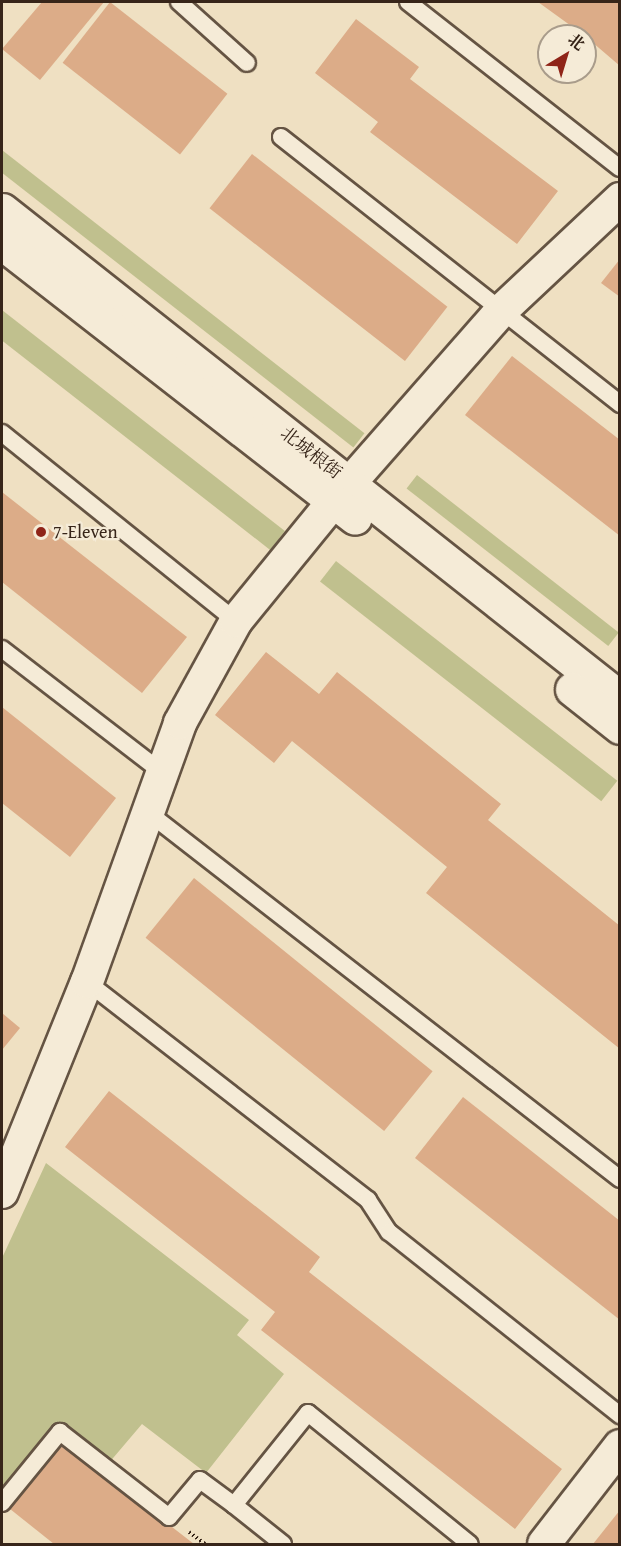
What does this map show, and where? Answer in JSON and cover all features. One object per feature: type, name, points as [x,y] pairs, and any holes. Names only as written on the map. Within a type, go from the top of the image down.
[{"type":"street","points":[[2,1192],[87,982],[150,814],[180,723],[236,621],[342,492],[502,310],[620,199]]},
{"type":"street","name":"北城根街","points":[[2,210],[342,492],[620,727]]},
{"type":"street","name":"北城根街","points":[[2,243],[620,698]]},
{"type":"street","points":[[544,1545],[620,1446]]},
{"type":"lane","points":[[179,2],[247,63]]},
{"type":"lane","points":[[408,2],[620,168]]},
{"type":"lane","points":[[281,137],[620,404]]},
{"type":"lane","points":[[2,433],[236,621]]},
{"type":"lane","points":[[2,649],[163,773]]},
{"type":"lane","points":[[150,814],[620,1179]]},
{"type":"lane","points":[[87,982],[368,1200],[389,1232],[620,1415]]},
{"type":"lane","points":[[234,1505],[308,1413],[470,1545]]},
{"type":"lane","points":[[2,1503],[60,1432],[169,1517],[200,1480],[283,1545]]},
{"type":"green space","points":[[2,150],[364,433],[353,447],[2,173]]},
{"type":"green space","points":[[2,310],[285,531],[270,550],[2,340]]},
{"type":"green space","points":[[417,475],[619,633],[608,646],[407,488]]},
{"type":"green space","points":[[336,561],[617,781],[601,801],[320,581]]},
{"type":"green space","points":[[46,1163],[249,1320],[237,1335],[284,1374],[206,1473],[142,1424],[108,1464],[2,1496],[2,1258]]},
{"type":"building","points":[[42,2],[104,2],[40,80],[2,49]]},
{"type":"building","points":[[110,2],[227,94],[180,154],[63,63]]},
{"type":"building","points":[[538,2],[620,2],[620,66],[597,46],[597,24],[568,24]]},
{"type":"building","points":[[356,19],[419,67],[410,79],[558,191],[517,244],[370,132],[378,122],[315,73]]},
{"type":"building","points":[[252,154],[447,307],[405,361],[210,208]]},
{"type":"building","points":[[620,259],[620,297],[601,283]]},
{"type":"building","points":[[512,356],[620,440],[620,536],[465,415]]},
{"type":"building","points":[[2,492],[187,637],[142,693],[2,582]]},
{"type":"building","points":[[266,652],[319,694],[337,672],[501,804],[488,820],[620,926],[620,1049],[426,893],[447,867],[292,741],[274,763],[215,715]]},
{"type":"building","points":[[2,707],[116,798],[70,857],[2,803]]},
{"type":"building","points":[[194,878],[433,1071],[384,1131],[146,938]]},
{"type":"building","points":[[2,1013],[20,1028],[2,1050]]},
{"type":"building","points":[[109,1091],[320,1257],[309,1272],[562,1469],[515,1529],[261,1330],[275,1312],[65,1147]]},
{"type":"building","points":[[463,1097],[620,1221],[620,1320],[415,1158]]},
{"type":"building","points":[[57,1438],[194,1544],[54,1544],[5,1505]]},
{"type":"building","points":[[620,1510],[620,1544],[593,1544]]},
{"type":"place","name":"7-Eleven","points":[[41,532]]}]
